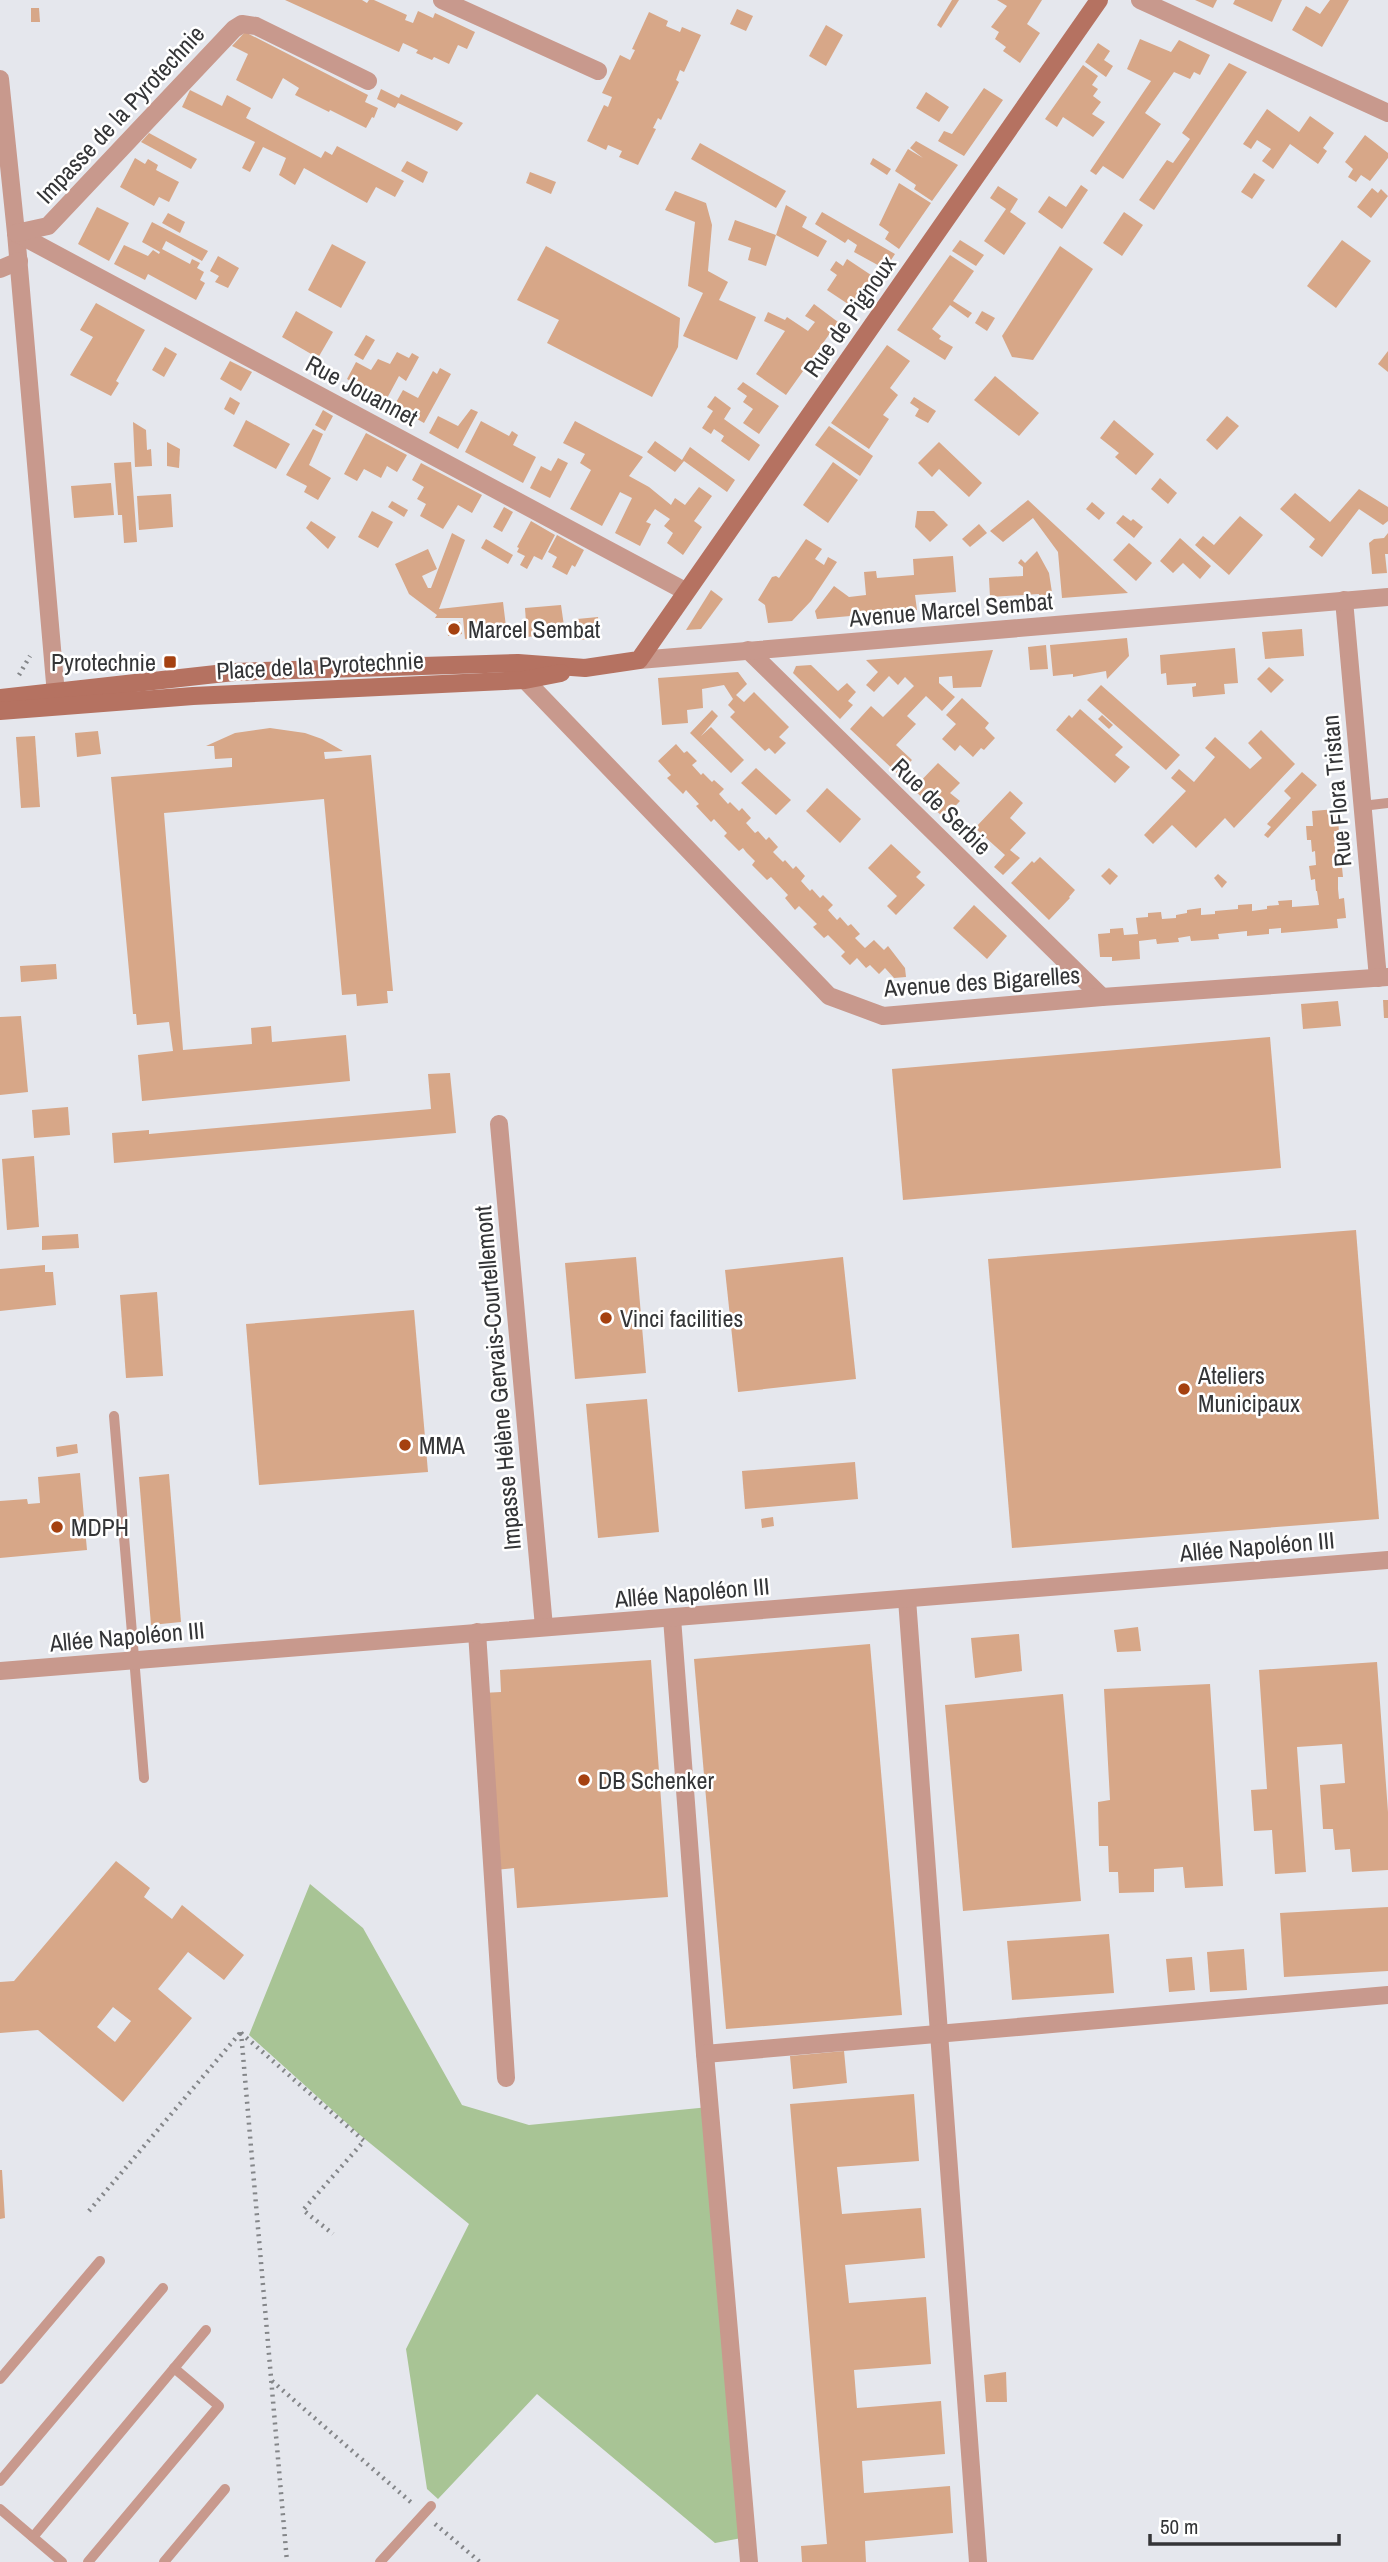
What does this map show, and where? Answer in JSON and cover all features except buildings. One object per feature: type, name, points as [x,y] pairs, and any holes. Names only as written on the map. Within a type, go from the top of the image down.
[{"type":"main road","name":"Rue de Pignoux","points":[[639,660],[1098,0]]},
{"type":"main road","name":"Avenue Marcel Sembat","points":[[522,672],[585,668],[639,660]]},
{"type":"main road","name":"Place de la Pyrotechnie","points":[[0,711],[56,699],[234,672],[522,672]]},
{"type":"main road","name":"Place de la Pyrotechnie","points":[[0,698],[56,699]]},
{"type":"street","points":[[442,0],[598,71]]},
{"type":"street","points":[[1140,0],[1388,113]]},
{"type":"street","name":"Impasse de la Pyrotechnie","points":[[16,233],[48,226],[234,29],[242,24],[256,26],[368,81]]},
{"type":"street","points":[[0,79],[19,261],[56,699]]},
{"type":"street","name":"Rue Jouannet","points":[[16,233],[685,591]]},
{"type":"street","points":[[0,269],[19,261]]},
{"type":"street","name":"Avenue Marcel Sembat","points":[[639,660],[1388,597]]},
{"type":"street","name":"Rue Flora Tristan","points":[[1344,600],[1362,806],[1383,977]]},
{"type":"street","name":"Rue de Serbie","points":[[748,650],[1101,997]]},
{"type":"street","name":"Avenue des Bigarelles","points":[[522,672],[829,996],[883,1016],[1383,977]]},
{"type":"street","name":"Impasse Hélène Gervais-Courtellemont","points":[[499,1124],[544,1628]]},
{"type":"street","name":"Allée Napoléon III","points":[[0,1671],[1388,1560]]},
{"type":"street","points":[[907,1599],[978,2562]]},
{"type":"street","points":[[672,1619],[705,2054],[749,2562]]},
{"type":"street","points":[[477,1632],[506,2078]]},
{"type":"street","points":[[705,2054],[1388,1995]]},
{"type":"lane","points":[[1362,806],[1388,803]]},
{"type":"lane","points":[[114,1416],[144,1778]]},
{"type":"lane","points":[[0,2379],[100,2261]]},
{"type":"lane","points":[[0,2480],[163,2288]]},
{"type":"lane","points":[[33,2537],[206,2330]]},
{"type":"lane","points":[[88,2562],[219,2406],[174,2368]]},
{"type":"lane","points":[[164,2562],[225,2489]]},
{"type":"lane","points":[[0,2509],[62,2562]]},
{"type":"lane","points":[[380,2562],[428,2510]]},
{"type":"path","points":[[89,2211],[240,2032]]},
{"type":"path","points":[[240,2032],[365,2141],[303,2210],[332,2234]]},
{"type":"path","points":[[240,2032],[287,2562]]},
{"type":"path","points":[[271,2380],[428,2510],[480,2562]]},
{"type":"green space","points":[[310,1884],[363,1928],[462,2105],[529,2125],[709,2107],[747,2537],[715,2543],[537,2394],[438,2499],[427,2489],[406,2349],[469,2224],[360,2135],[249,2035]]},
{"type":"place","name":"Marcel Sembat","points":[[454,629]]},
{"type":"place","name":"Pyrotechnie","points":[[170,662]]},
{"type":"place","name":"Vinci facilities","points":[[606,1318]]},
{"type":"place","name":"Ateliers Municipaux","points":[[1184,1389]]},
{"type":"place","name":"MMA","points":[[405,1445]]},
{"type":"place","name":"MDPH","points":[[57,1527]]},
{"type":"place","name":"DB Schenker","points":[[584,1780]]}]
